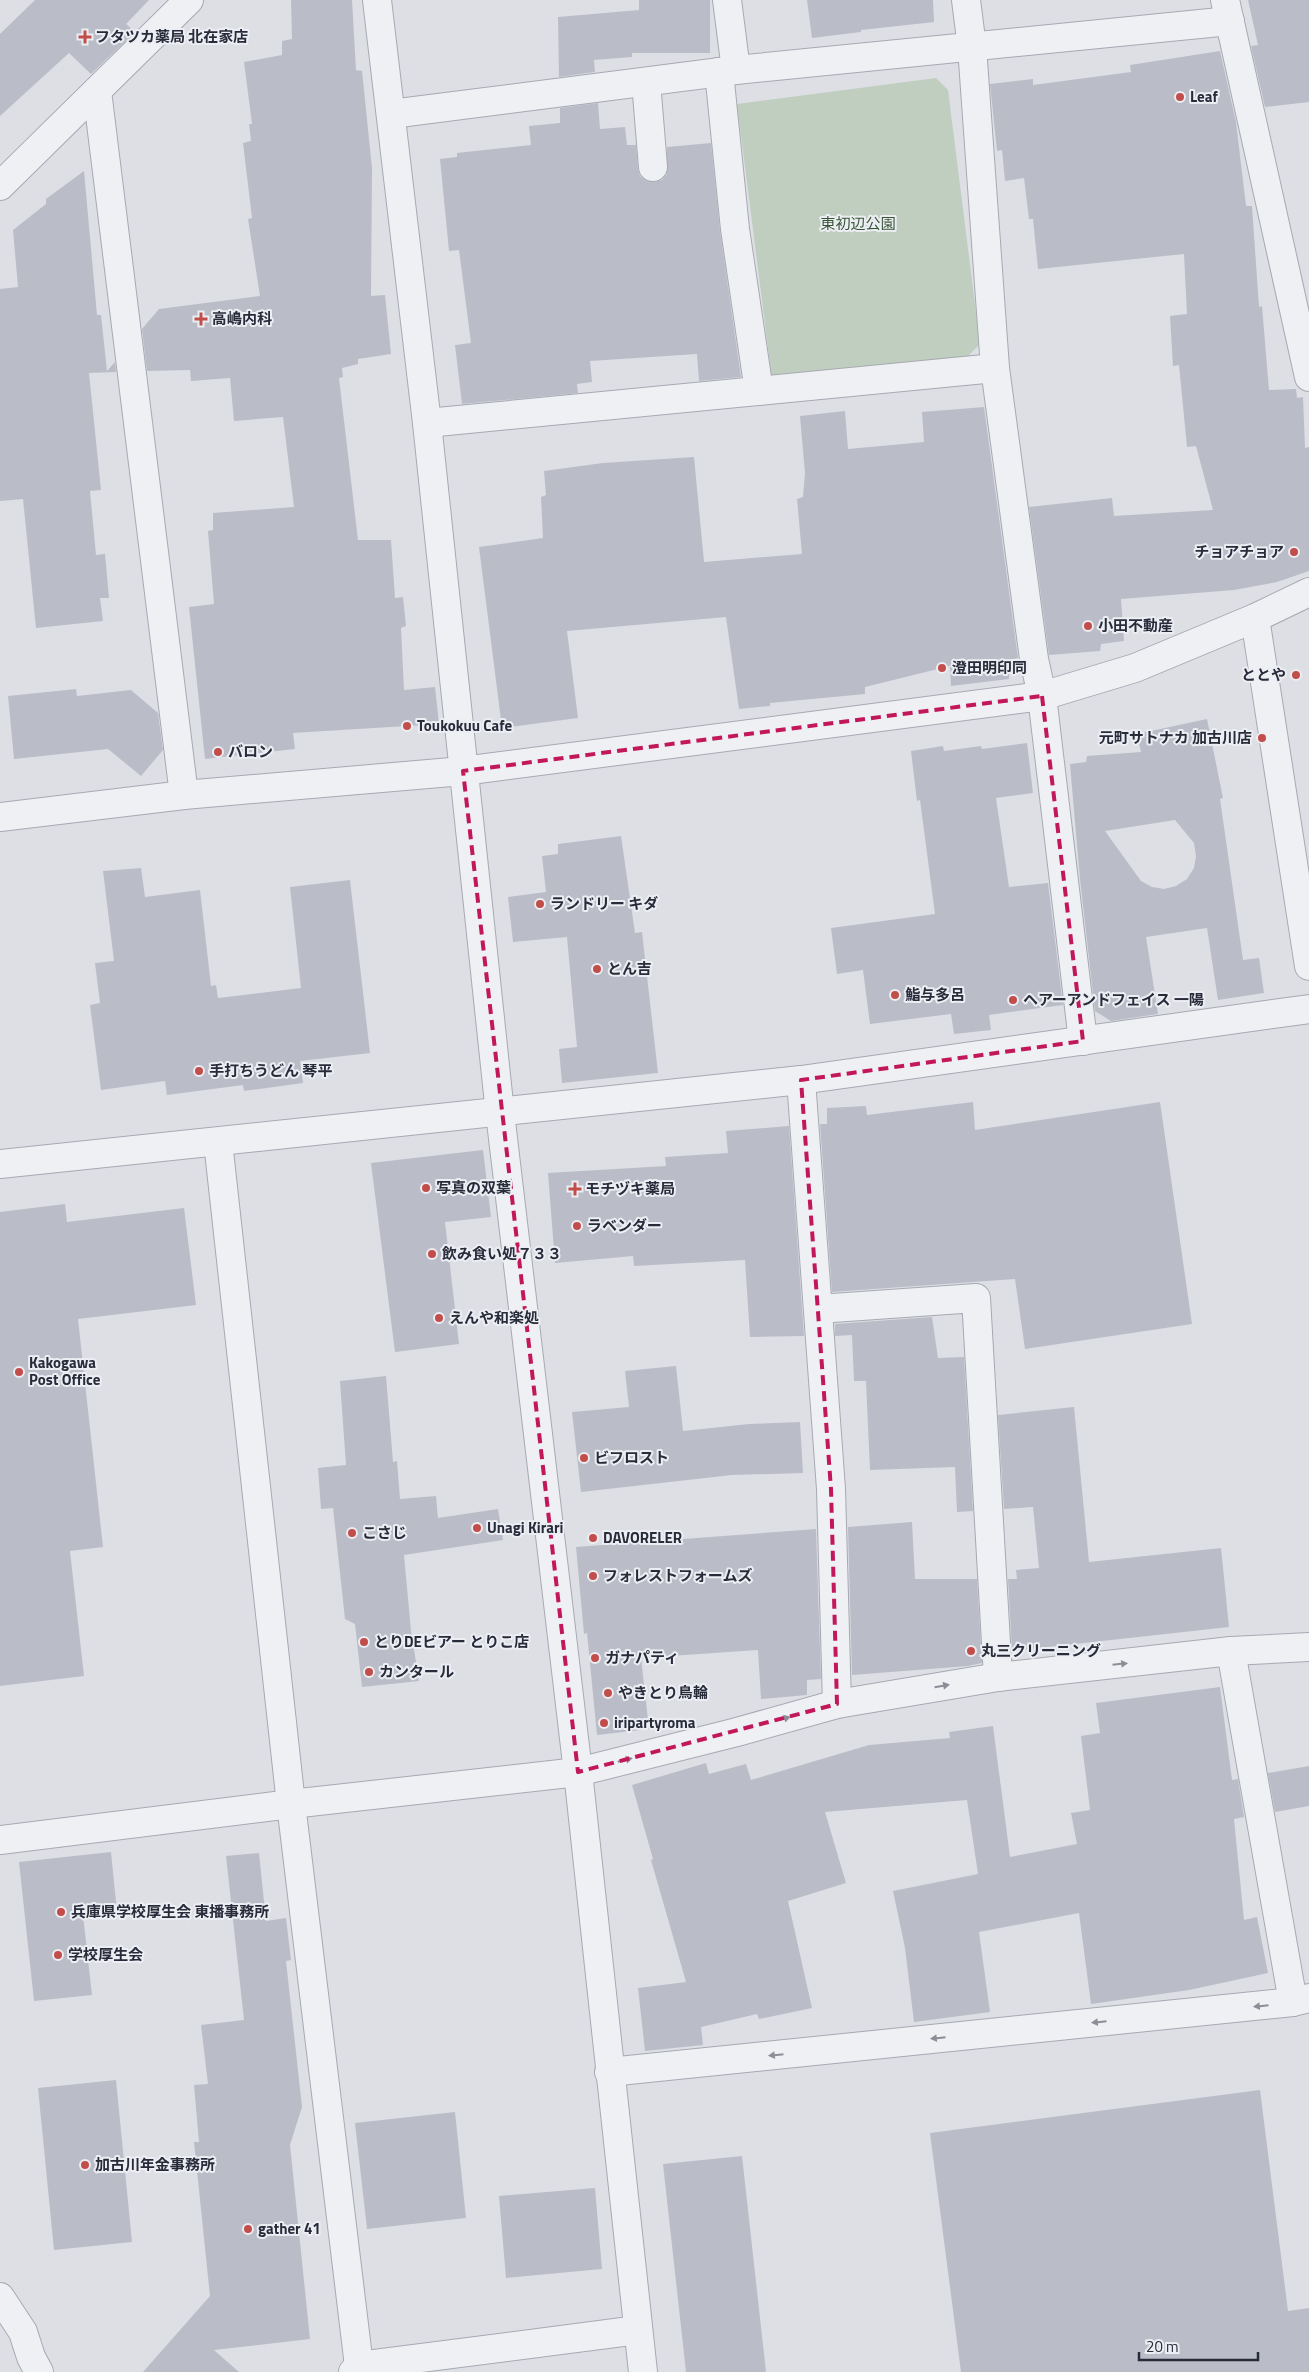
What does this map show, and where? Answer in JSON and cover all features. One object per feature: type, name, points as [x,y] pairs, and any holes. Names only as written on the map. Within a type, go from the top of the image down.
[{"type":"street","points":[[0,186],[189,0]]},
{"type":"street","points":[[377,0],[426,423],[500,1113],[578,1772],[643,2372]]},
{"type":"street","points":[[727,0],[727,71],[735,229],[759,390]]},
{"type":"street","points":[[966,0],[972,47],[995,368],[1034,659],[1042,696],[1083,1041]]},
{"type":"street","points":[[391,114],[727,71],[972,47],[1228,10],[1309,377]]},
{"type":"street","points":[[646,82],[653,167]]},
{"type":"street","points":[[97,91],[184,795]]},
{"type":"street","points":[[426,423],[995,368]]},
{"type":"street","points":[[0,817],[184,795],[462,771],[1042,696],[1135,668],[1255,618],[1309,592]]},
{"type":"street","points":[[1255,618],[1309,966]]},
{"type":"street","points":[[0,1164],[802,1080],[1309,1009]]},
{"type":"street","points":[[802,1080],[831,1489],[837,1704]]},
{"type":"street","points":[[218,1142],[356,2369],[638,2330]]},
{"type":"street","points":[[818,1309],[976,1298],[998,1677]]},
{"type":"street","points":[[0,1840],[291,1804],[578,1772],[737,1732],[837,1704],[998,1677],[1231,1652],[1309,1647]]},
{"type":"street","points":[[609,2072],[1301,2000],[1231,1652]]},
{"type":"street","points":[[0,2297],[23,2332],[31,2367]]},
{"type":"highlighted area","points":[[1042,696],[1083,1041],[801,1080],[831,1489],[837,1704],[578,1772],[463,771]]},
{"type":"green space","name":"東初辺公園","points":[[936,78],[948,90],[980,344],[965,359],[772,379],[737,104]]},
{"type":"building","points":[[35,0],[149,0],[126,24],[135,32],[91,74],[69,53],[0,116],[0,34]]},
{"type":"building","points":[[291,0],[352,0],[356,70],[362,71],[372,168],[371,296],[385,295],[391,354],[358,359],[358,364],[342,368],[343,377],[339,378],[358,540],[391,540],[395,598],[403,597],[406,626],[401,628],[404,690],[435,687],[439,724],[293,733],[295,749],[205,759],[189,607],[214,604],[208,531],[213,530],[213,513],[294,507],[283,417],[234,421],[230,378],[191,381],[190,370],[147,371],[142,329],[159,309],[260,296],[248,219],[252,218],[243,143],[251,141],[249,124],[252,124],[244,62],[282,55],[282,41],[292,39]]},
{"type":"building","points":[[639,0],[710,0],[710,53],[632,53],[632,57],[594,60],[595,72],[559,77],[558,17],[639,10]]},
{"type":"building","points":[[807,0],[933,0],[934,22],[861,30],[861,32],[812,38]]},
{"type":"building","points":[[1248,0],[1309,0],[1309,102],[1265,107],[1251,46],[1258,45]]},
{"type":"building","points":[[1220,51],[1236,122],[1246,206],[1252,206],[1259,307],[1262,306],[1269,390],[1296,389],[1297,398],[1303,397],[1305,448],[1309,447],[1309,571],[1277,582],[1234,590],[1121,599],[1124,641],[1101,644],[1100,651],[1049,655],[1029,507],[1112,498],[1114,516],[1213,510],[1196,446],[1187,447],[1179,365],[1173,366],[1170,316],[1187,314],[1184,254],[1038,269],[1033,219],[1029,219],[1024,178],[1005,181],[1002,150],[997,151],[990,84],[1033,79],[1033,85],[1131,72],[1130,65]]},
{"type":"building","points":[[598,103],[600,129],[625,127],[627,145],[636,145],[640,176],[647,181],[655,182],[662,180],[667,174],[667,147],[711,143],[720,231],[741,377],[699,381],[697,354],[590,361],[592,382],[577,384],[578,393],[462,404],[455,345],[471,343],[459,250],[449,251],[440,159],[457,157],[457,153],[531,145],[529,126],[560,123],[560,108]]},
{"type":"building","points":[[84,171],[97,315],[101,315],[107,371],[115,362],[116,372],[89,373],[101,490],[90,491],[96,555],[105,554],[109,598],[100,598],[103,621],[36,628],[23,499],[0,501],[0,289],[18,287],[13,230],[46,204],[46,199]]},
{"type":"building","points":[[984,407],[1018,658],[1009,660],[1009,679],[951,686],[950,666],[865,687],[865,694],[770,703],[770,706],[739,709],[726,617],[567,631],[578,718],[502,728],[479,547],[543,538],[541,497],[546,495],[544,471],[603,463],[694,457],[704,562],[802,554],[797,499],[803,497],[805,473],[800,416],[845,411],[848,449],[924,442],[922,412]]},
{"type":"building","points":[[76,689],[77,696],[131,690],[158,713],[163,750],[141,776],[108,749],[14,759],[8,696]]},
{"type":"building","points":[[1207,719],[1223,798],[1220,799],[1243,960],[1259,958],[1264,993],[1218,1000],[1207,928],[1146,937],[1158,1014],[1111,1021],[1095,1011],[1080,879],[1070,764],[1086,762],[1087,756],[1141,752],[1137,734]],"holes":[[[1175,820],[1194,843],[1196,856],[1194,868],[1187,879],[1176,886],[1164,889],[1152,887],[1141,881],[1105,831]]]},
{"type":"building","points":[[1027,743],[1033,793],[996,798],[1009,887],[1048,883],[1063,1005],[989,1015],[991,1030],[954,1034],[951,1014],[870,1024],[863,970],[837,974],[831,928],[935,914],[920,800],[917,801],[911,751],[943,746],[944,751],[981,746],[982,749]]},
{"type":"building","points":[[621,836],[635,933],[642,932],[658,1073],[562,1083],[559,1049],[577,1047],[567,937],[513,942],[508,897],[546,892],[542,856],[558,854],[558,844]]},
{"type":"building","points":[[141,868],[145,897],[200,890],[211,986],[216,985],[218,998],[301,988],[290,887],[350,880],[370,1053],[300,1061],[303,1083],[244,1091],[243,1085],[167,1095],[165,1081],[101,1090],[90,1005],[100,1003],[95,963],[114,961],[103,871]]},
{"type":"building","points":[[973,1102],[975,1130],[1160,1102],[1192,1324],[1025,1349],[1015,1279],[832,1292],[820,1124],[827,1124],[827,1108],[866,1106],[867,1115]]},
{"type":"building","points":[[789,1126],[804,1336],[750,1337],[745,1260],[634,1266],[633,1256],[555,1263],[548,1173],[666,1166],[665,1157],[728,1153],[726,1131]]},
{"type":"building","points":[[483,1150],[491,1217],[445,1222],[459,1344],[395,1352],[371,1163]]},
{"type":"building","points":[[65,1204],[67,1222],[184,1208],[196,1305],[78,1319],[103,1547],[70,1551],[84,1676],[0,1686],[0,1212]]},
{"type":"building","points":[[932,1317],[938,1358],[964,1357],[973,1511],[957,1512],[955,1467],[870,1470],[866,1381],[854,1381],[852,1335],[835,1336],[835,1324]]},
{"type":"building","points":[[676,1366],[683,1431],[749,1424],[800,1422],[803,1473],[732,1475],[581,1492],[572,1412],[629,1407],[625,1371]]},
{"type":"building","points":[[386,1376],[393,1462],[397,1461],[400,1499],[436,1496],[438,1518],[498,1509],[503,1540],[404,1555],[411,1631],[419,1681],[362,1687],[355,1624],[345,1619],[333,1508],[321,1509],[318,1468],[346,1465],[340,1381]]},
{"type":"building","points":[[1074,1407],[1089,1562],[1221,1548],[1229,1627],[1012,1651],[1008,1579],[1017,1579],[1016,1570],[1039,1568],[1033,1507],[1004,1509],[998,1415]]},
{"type":"building","points":[[912,1522],[915,1579],[977,1579],[982,1663],[968,1666],[852,1675],[848,1527]]},
{"type":"building","points":[[816,1529],[821,1679],[807,1680],[807,1695],[761,1699],[758,1650],[641,1658],[649,1729],[597,1735],[587,1633],[584,1634],[576,1547]]},
{"type":"building","points":[[1220,1687],[1232,1780],[1238,1779],[1244,1817],[1234,1819],[1244,1920],[1257,1917],[1268,1973],[1189,1990],[1091,2004],[1079,1913],[979,1932],[990,2012],[914,2022],[905,1948],[893,1891],[978,1874],[967,1800],[825,1812],[846,1883],[788,1901],[812,2008],[759,2019],[757,2014],[701,2027],[703,2045],[645,2051],[638,1988],[686,1982],[651,1860],[653,1859],[632,1785],[706,1763],[709,1774],[746,1764],[751,1780],[869,1745],[950,1738],[949,1732],[993,1726],[1010,1857],[1077,1844],[1071,1813],[1090,1810],[1081,1736],[1100,1733],[1096,1703]]},
{"type":"building","points":[[1309,1766],[1309,1806],[1275,1812],[1268,1773]]},
{"type":"building","name":"学校厚生会","points":[[111,1852],[117,1912],[83,1915],[92,1995],[34,2001],[19,1862]]},
{"type":"building","points":[[259,1853],[266,1921],[286,1918],[291,1960],[286,1961],[302,2107],[290,2145],[310,2339],[214,2350],[239,2372],[143,2372],[210,2296],[194,2142],[199,2142],[194,2085],[208,2084],[201,2025],[244,2020],[226,1856]]},
{"type":"building","name":"加古川年金事務所","points":[[116,2080],[132,2242],[54,2250],[38,2088]]},
{"type":"building","points":[[1260,2090],[1288,2311],[1309,2308],[1309,2372],[961,2372],[930,2133]]},
{"type":"building","points":[[455,2112],[466,2218],[367,2229],[355,2123]]},
{"type":"building","points":[[742,2156],[766,2372],[686,2372],[663,2164]]},
{"type":"building","points":[[595,2188],[602,2269],[506,2278],[499,2196]]},
{"type":"place","name":"フタツカ薬局 北在家店","points":[[85,37]]},
{"type":"place","name":"Leaf","points":[[1180,97]]},
{"type":"place","name":"高嶋内科","points":[[201,319]]},
{"type":"place","name":"チョアチョア","points":[[1294,552]]},
{"type":"place","name":"小田不動産","points":[[1088,626]]},
{"type":"place","name":"澄田明印同","points":[[942,668]]},
{"type":"place","name":"ととや","points":[[1296,675]]},
{"type":"place","name":"Toukokuu Cafe","points":[[407,726]]},
{"type":"place","name":"元町サトナカ 加古川店","points":[[1262,738]]},
{"type":"place","name":"バロン","points":[[218,752]]},
{"type":"place","name":"ランドリー キダ","points":[[540,904]]},
{"type":"place","name":"とん吉","points":[[597,969]]},
{"type":"place","name":"鮨与多呂","points":[[895,995]]},
{"type":"place","name":"ヘアーアンドフェイス 一陽","points":[[1013,1000]]},
{"type":"place","name":"手打ちうどん 琴平","points":[[199,1071]]},
{"type":"place","name":"写真の双葉","points":[[426,1188]]},
{"type":"place","name":"モチヅキ薬局","points":[[575,1189]]},
{"type":"place","name":"ラベンダー","points":[[577,1226]]},
{"type":"place","name":"飲み食い処７３３","points":[[432,1254]]},
{"type":"place","name":"えんや和楽処","points":[[439,1318]]},
{"type":"place","name":"Kakogawa Post Office","points":[[19,1372]]},
{"type":"place","name":"ビフロスト","points":[[584,1458]]},
{"type":"place","name":"Unagi Kirari","points":[[477,1528]]},
{"type":"place","name":"こさじ","points":[[352,1533]]},
{"type":"place","name":"DAVORELER","points":[[593,1538]]},
{"type":"place","name":"フォレストフォームズ","points":[[593,1576]]},
{"type":"place","name":"とりDEビアー とりこ店","points":[[364,1642]]},
{"type":"place","name":"丸三クリーニング","points":[[971,1651]]},
{"type":"place","name":"ガナパティ","points":[[595,1658]]},
{"type":"place","name":"カンタール","points":[[369,1672]]},
{"type":"place","name":"やきとり鳥輪","points":[[608,1693]]},
{"type":"place","name":"iripartyroma","points":[[604,1723]]},
{"type":"place","name":"兵庫県学校厚生会 東播事務所","points":[[61,1912]]},
{"type":"place","name":"学校厚生会","points":[[58,1955]]},
{"type":"place","name":"加古川年金事務所","points":[[85,2165]]},
{"type":"place","name":"gather 41","points":[[248,2229]]}]
